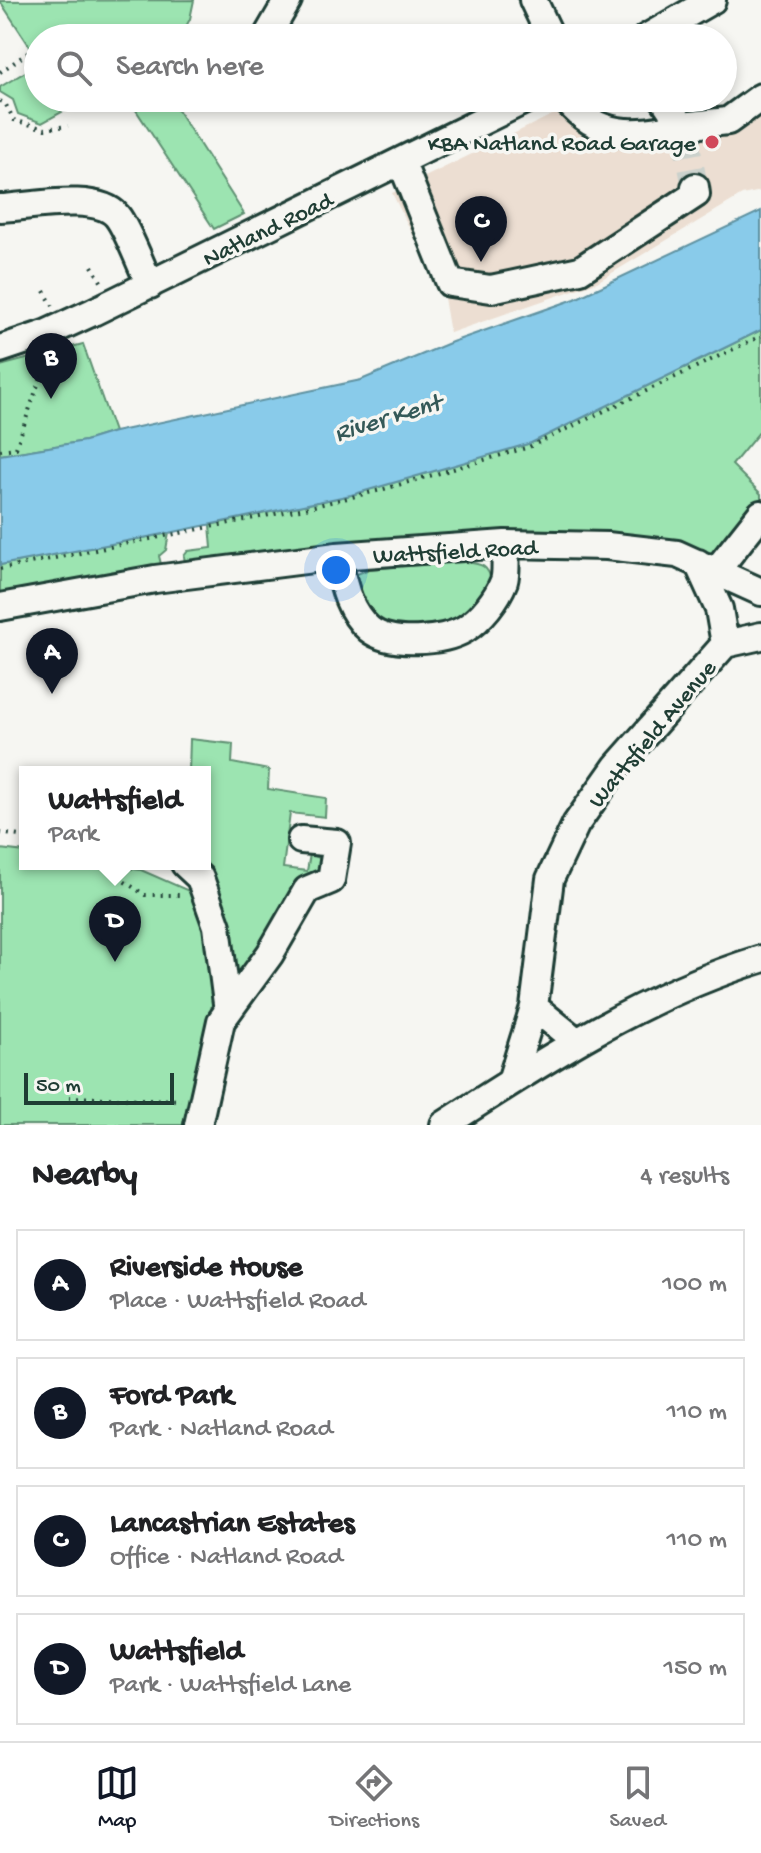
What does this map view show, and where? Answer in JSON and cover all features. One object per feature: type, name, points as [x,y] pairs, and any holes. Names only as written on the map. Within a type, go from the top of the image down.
[{"type":"street","points":[[274,24],[288,0]]},
{"type":"street","points":[[533,0],[544,24]]},
{"type":"street","points":[[670,24],[712,0]]},
{"type":"street","points":[[576,112],[613,131],[639,134],[728,121],[761,97]]},
{"type":"street","name":"Natland Road","points":[[0,349],[45,334],[150,285],[501,112]]},
{"type":"street","points":[[672,112],[683,128]]},
{"type":"street","points":[[401,161],[450,283],[491,289],[580,270],[696,194],[695,187]]},
{"type":"street","points":[[0,208],[97,204],[116,215],[150,285]]},
{"type":"street","points":[[707,567],[761,514]]},
{"type":"street","points":[[337,556],[346,595],[356,614],[370,630],[400,640],[431,639],[462,630],[483,615],[504,580],[505,544]]},
{"type":"street","name":"Wattsfield Road","points":[[0,607],[155,579],[337,556],[505,544],[607,546],[677,554],[761,592]]},
{"type":"street","name":"Wattsfield Avenue","points":[[707,567],[725,644]]},
{"type":"street","name":"Wattsfield Avenue","points":[[511,1081],[534,1007],[550,879],[576,824],[617,766],[725,644],[761,636]]},
{"type":"street","points":[[200,1113],[221,1021],[270,954],[307,890],[331,880],[337,843],[301,840]]},
{"type":"street","points":[[191,870],[200,878],[217,926],[228,1011]]},
{"type":"street","points":[[444,1125],[576,1041],[660,999],[761,959]]},
{"type":"street","points":[[534,1007],[576,1041]]},
{"type":"path","points":[[0,72],[24,56]]},
{"type":"path","points":[[0,101],[5,103],[14,120],[45,129],[68,126]]},
{"type":"path","points":[[0,450],[16,448],[49,353],[45,334]]},
{"type":"path","points":[[0,569],[310,507],[529,447],[761,336]]},
{"type":"path","points":[[107,870],[145,895],[206,896]]},
{"type":"path","points":[[69,1097],[200,1113]]},
{"type":"shaded area","points":[[761,90],[761,191],[742,195],[597,282],[450,333],[444,298],[392,193],[558,112],[629,132],[737,112],[737,105]]},
{"type":"green space","points":[[194,0],[187,24],[24,24],[24,38],[0,1]]},
{"type":"green space","points":[[24,73],[24,112],[62,112],[42,123],[18,114],[13,100],[0,92],[0,87]]},
{"type":"green space","points":[[137,112],[179,112],[244,214],[214,229]]},
{"type":"green space","points":[[761,330],[761,430],[732,465],[761,494],[761,504],[713,552],[185,563],[184,556],[188,551],[212,548],[210,525],[351,495],[531,443]]},
{"type":"green space","points":[[83,344],[114,432],[85,441],[0,455],[0,366]]},
{"type":"green space","points":[[169,533],[166,550],[159,556],[162,568],[0,595],[0,565]]},
{"type":"green space","points":[[459,561],[482,565],[493,584],[464,621],[381,629],[354,594],[357,574],[369,569]]},
{"type":"green space","points":[[190,739],[233,744],[232,763],[269,770],[268,789],[326,798],[325,817],[290,813],[283,868],[307,871],[310,854],[324,860],[323,868],[240,979],[232,983],[205,870],[211,870],[211,766],[189,766]]},
{"type":"green space","points":[[0,849],[19,851],[19,870],[141,870],[189,891],[202,904],[208,921],[212,1004],[187,1125],[0,1125]]},
{"type":"water","name":"River Kent","points":[[761,211],[761,330],[531,443],[351,495],[0,565],[0,455],[85,441],[114,432],[361,380],[452,342],[575,299]]},
{"type":"tunnel","points":[[684,130],[695,187]]},
{"type":"place","name":"KBA Natland Road Garage","points":[[712,142]]},
{"type":"place","name":"Lancastrian Estates","points":[[481,262]]},
{"type":"place","name":"Ford Park","points":[[51,399]]},
{"type":"place","name":"Riverside House","points":[[52,694]]},
{"type":"place","name":"Wattsfield","points":[[115,962]]}]
